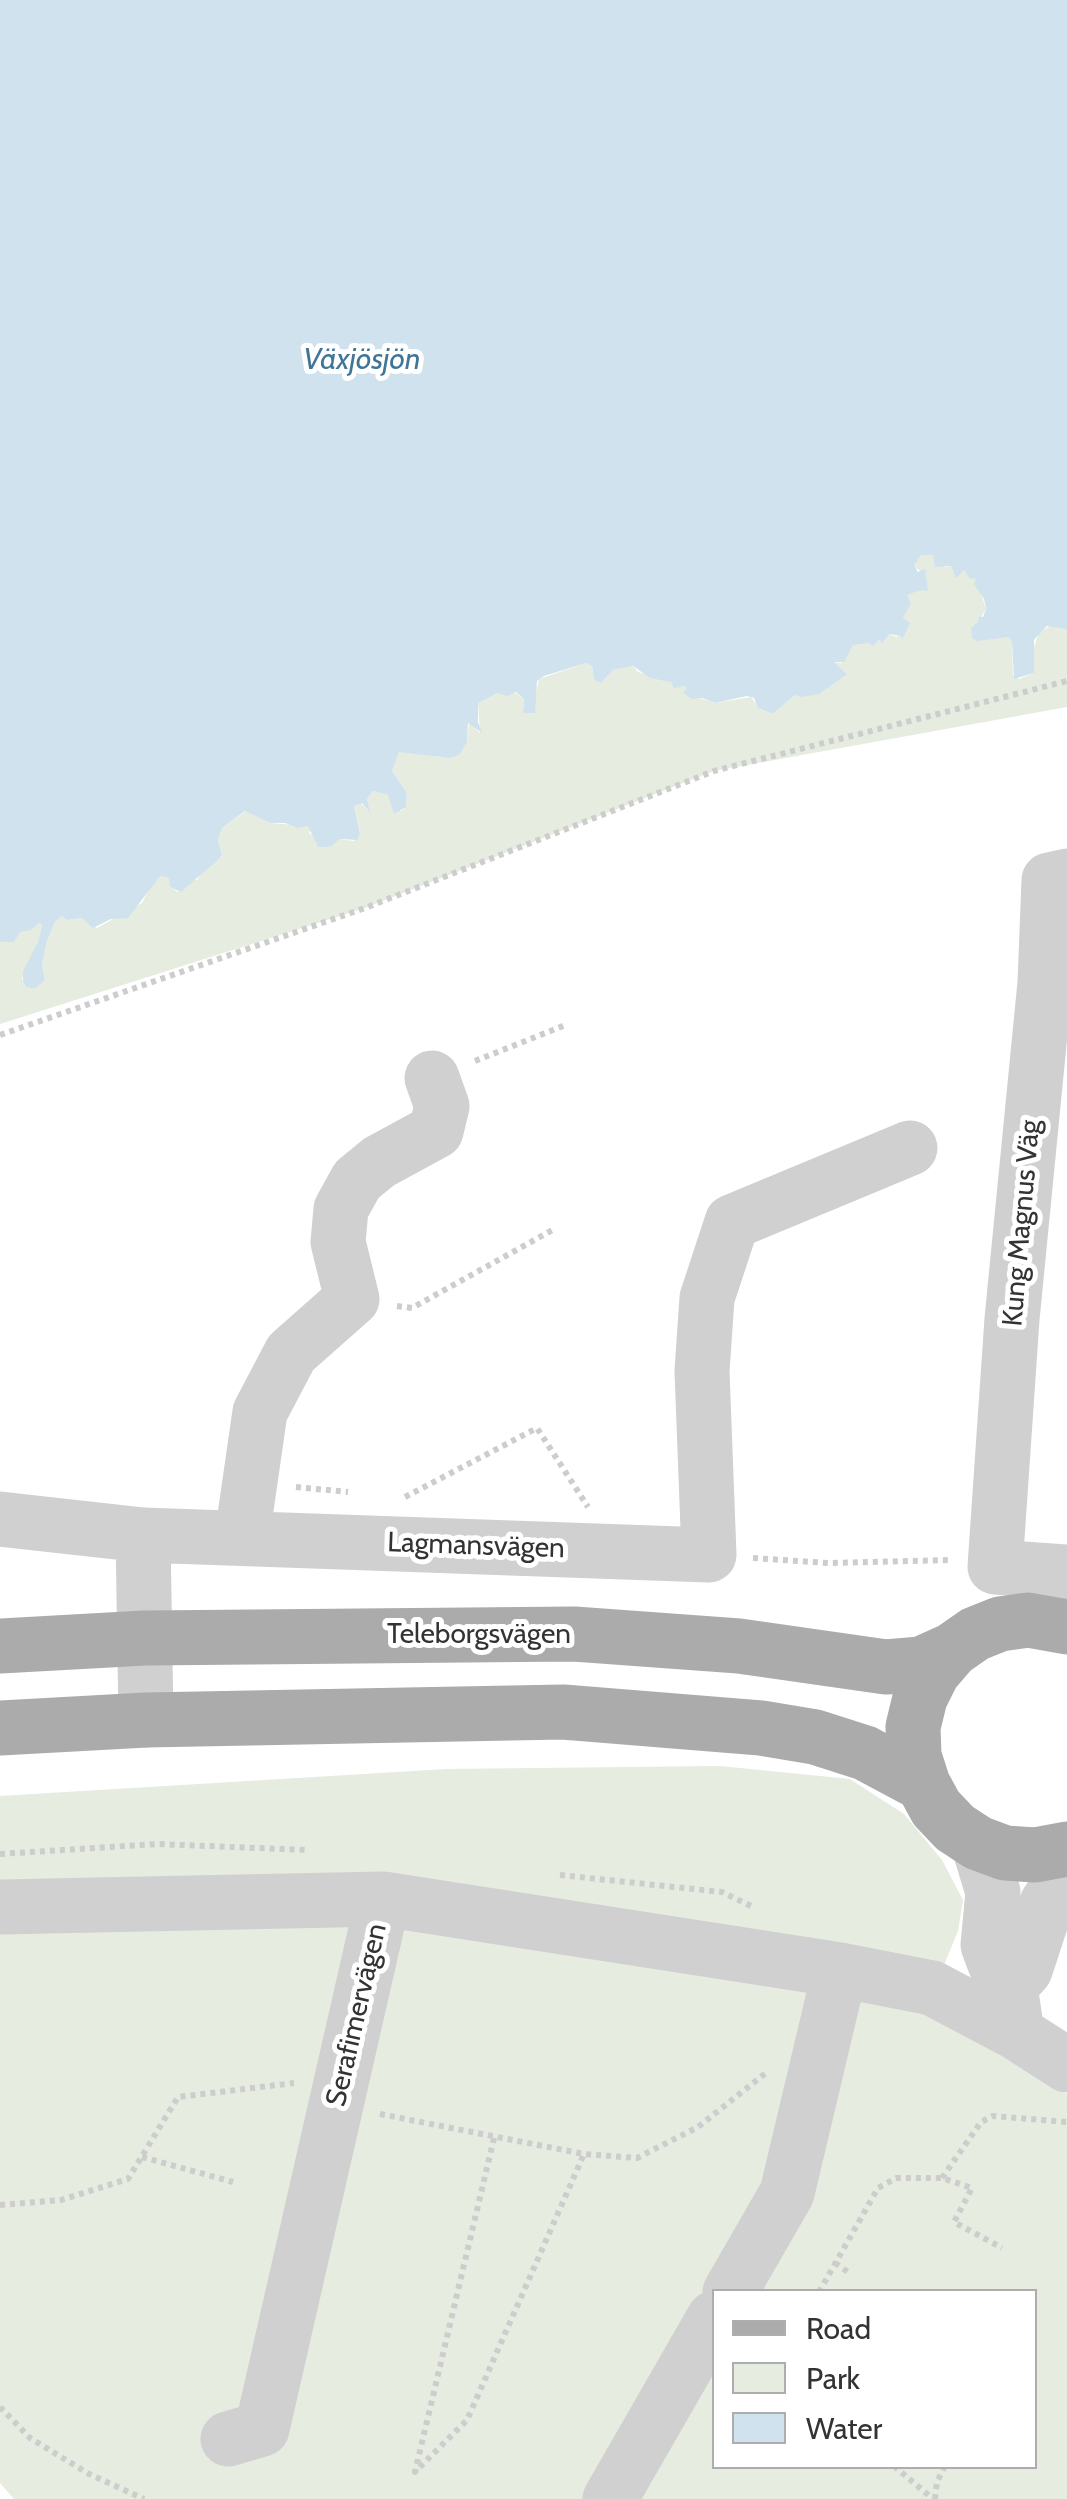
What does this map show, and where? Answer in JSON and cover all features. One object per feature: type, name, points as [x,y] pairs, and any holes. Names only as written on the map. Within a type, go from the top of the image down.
[{"type":"main road","name":"Teleborgsvägen","points":[[0,1646],[144,1638],[574,1634],[739,1646],[886,1667],[921,1664],[1000,1624],[1028,1620],[1067,1627]]},
{"type":"main road","points":[[952,1650],[933,1672],[920,1698],[914,1727],[914,1756],[936,1808],[955,1828],[978,1843],[1006,1853],[1035,1855],[1067,1849]]},
{"type":"main road","points":[[0,1728],[146,1720],[563,1712],[761,1728],[815,1737],[865,1753],[923,1784]]},
{"type":"street","name":"Kung Magnus Väg","points":[[996,1556],[1012,1319],[1050,1104],[1045,983],[1058,878]]},
{"type":"street","points":[[242,1537],[260,1412],[291,1353],[352,1298],[338,1242],[340,1210],[356,1180],[379,1162],[436,1131],[442,1106],[432,1078]]},
{"type":"street","points":[[709,1555],[702,1371],[707,1298],[732,1222],[910,1148]]},
{"type":"street","name":"Lagmansvägen","points":[[0,1519],[143,1535],[709,1555]]},
{"type":"street","points":[[143,1535],[146,1720]]},
{"type":"street","points":[[996,1556],[1067,1572]]},
{"type":"street","points":[[978,1843],[993,1892],[988,1945],[1013,2009]]},
{"type":"street","points":[[1013,2009],[1048,1903],[1067,1873]]},
{"type":"street","points":[[0,1908],[383,1899]]},
{"type":"street","name":"Serafimervägen","points":[[228,2439],[262,2428],[383,1899],[840,1970],[932,1988],[1013,2009],[1067,2065]]},
{"type":"street","points":[[732,2289],[786,2193],[840,1970]]},
{"type":"street","points":[[610,2499],[712,2321]]},
{"type":"path","points":[[0,1035],[365,908],[714,771],[1067,681]]},
{"type":"path","points":[[432,1078],[568,1024]]},
{"type":"path","points":[[352,1298],[412,1308],[556,1228]]},
{"type":"path","points":[[386,1496],[406,1498],[537,1428],[617,1551]]},
{"type":"path","points":[[250,1482],[366,1494]]},
{"type":"path","points":[[709,1555],[828,1563],[996,1556]]},
{"type":"path","points":[[0,2205],[61,2200],[128,2179],[178,2097],[290,2083],[494,2138],[584,2154],[637,2158],[698,2127],[770,2070]]},
{"type":"path","points":[[942,2178],[981,2122],[1008,2115],[1067,2122]]},
{"type":"path","points":[[494,2138],[416,2472],[468,2420],[584,2154]]},
{"type":"path","points":[[142,2156],[233,2182]]},
{"type":"path","points":[[821,2289],[878,2188],[896,2178],[942,2178],[972,2188],[954,2222],[1002,2248]]},
{"type":"path","points":[[835,2263],[852,2274]]},
{"type":"path","points":[[0,2408],[30,2438],[89,2474],[144,2499]]},
{"type":"path","points":[[898,2469],[934,2499]]},
{"type":"path","points":[[934,2499],[936,2482],[944,2469]]},
{"type":"green space","points":[[921,555],[933,555],[945,567],[951,566],[956,579],[964,570],[976,578],[986,609],[981,617],[985,637],[1008,637],[1012,642],[1013,675],[1019,679],[1034,673],[1034,647],[1039,633],[1053,624],[1067,629],[1067,707],[714,771],[365,908],[0,1024],[0,942],[14,942],[20,931],[42,925],[22,978],[26,987],[35,989],[45,980],[42,965],[47,941],[62,915],[67,920],[82,918],[97,928],[142,903],[160,876],[170,878],[170,887],[178,892],[219,859],[222,828],[246,811],[270,823],[308,826],[312,828],[309,833],[331,845],[340,839],[354,841],[360,832],[354,806],[360,802],[369,812],[367,799],[373,791],[388,795],[401,811],[406,807],[407,793],[392,771],[399,751],[441,757],[467,742],[469,722],[480,733],[478,703],[498,693],[516,693],[524,699],[523,713],[535,698],[539,679],[586,663],[592,666],[594,680],[601,683],[613,670],[633,666],[638,672],[685,686],[699,698],[715,703],[751,697],[760,709],[771,714],[795,695],[819,694],[846,673],[834,662],[841,663],[853,645],[873,645],[889,634],[897,637],[907,624],[903,618],[911,604],[906,597],[921,572],[913,565]]},
{"type":"green space","points":[[720,1766],[850,1779],[904,1814],[942,1860],[963,1900],[958,1931],[925,2011],[1067,2094],[1067,2499],[14,2499],[0,2483],[0,1796],[446,1769]]},
{"type":"water","name":"Växjösjön","points":[[0,0],[1067,0],[1067,629],[1047,626],[1034,640],[1034,673],[1014,679],[1012,642],[1008,637],[977,641],[972,638],[971,628],[986,609],[974,584],[976,578],[970,579],[964,570],[956,579],[951,566],[935,567],[933,555],[921,555],[914,565],[918,572],[925,569],[928,591],[907,595],[911,604],[903,618],[910,623],[902,640],[901,636],[889,634],[873,646],[853,645],[844,662],[834,662],[847,674],[819,694],[795,695],[772,714],[758,708],[754,698],[747,696],[715,703],[692,699],[683,693],[685,686],[674,688],[671,682],[650,678],[633,666],[613,670],[601,683],[594,680],[592,666],[586,663],[544,676],[537,681],[535,713],[523,713],[524,699],[516,692],[507,696],[498,693],[478,703],[482,733],[468,723],[467,742],[459,755],[449,758],[399,752],[392,771],[407,793],[406,807],[394,814],[388,795],[373,791],[367,799],[370,813],[362,803],[354,806],[360,833],[357,840],[340,839],[330,847],[318,847],[308,826],[270,823],[245,811],[222,828],[219,859],[181,892],[170,887],[169,878],[160,876],[128,918],[111,919],[93,928],[82,918],[67,920],[62,916],[47,941],[42,965],[45,980],[35,989],[26,987],[23,971],[42,925],[20,932],[14,942],[0,942]]}]
